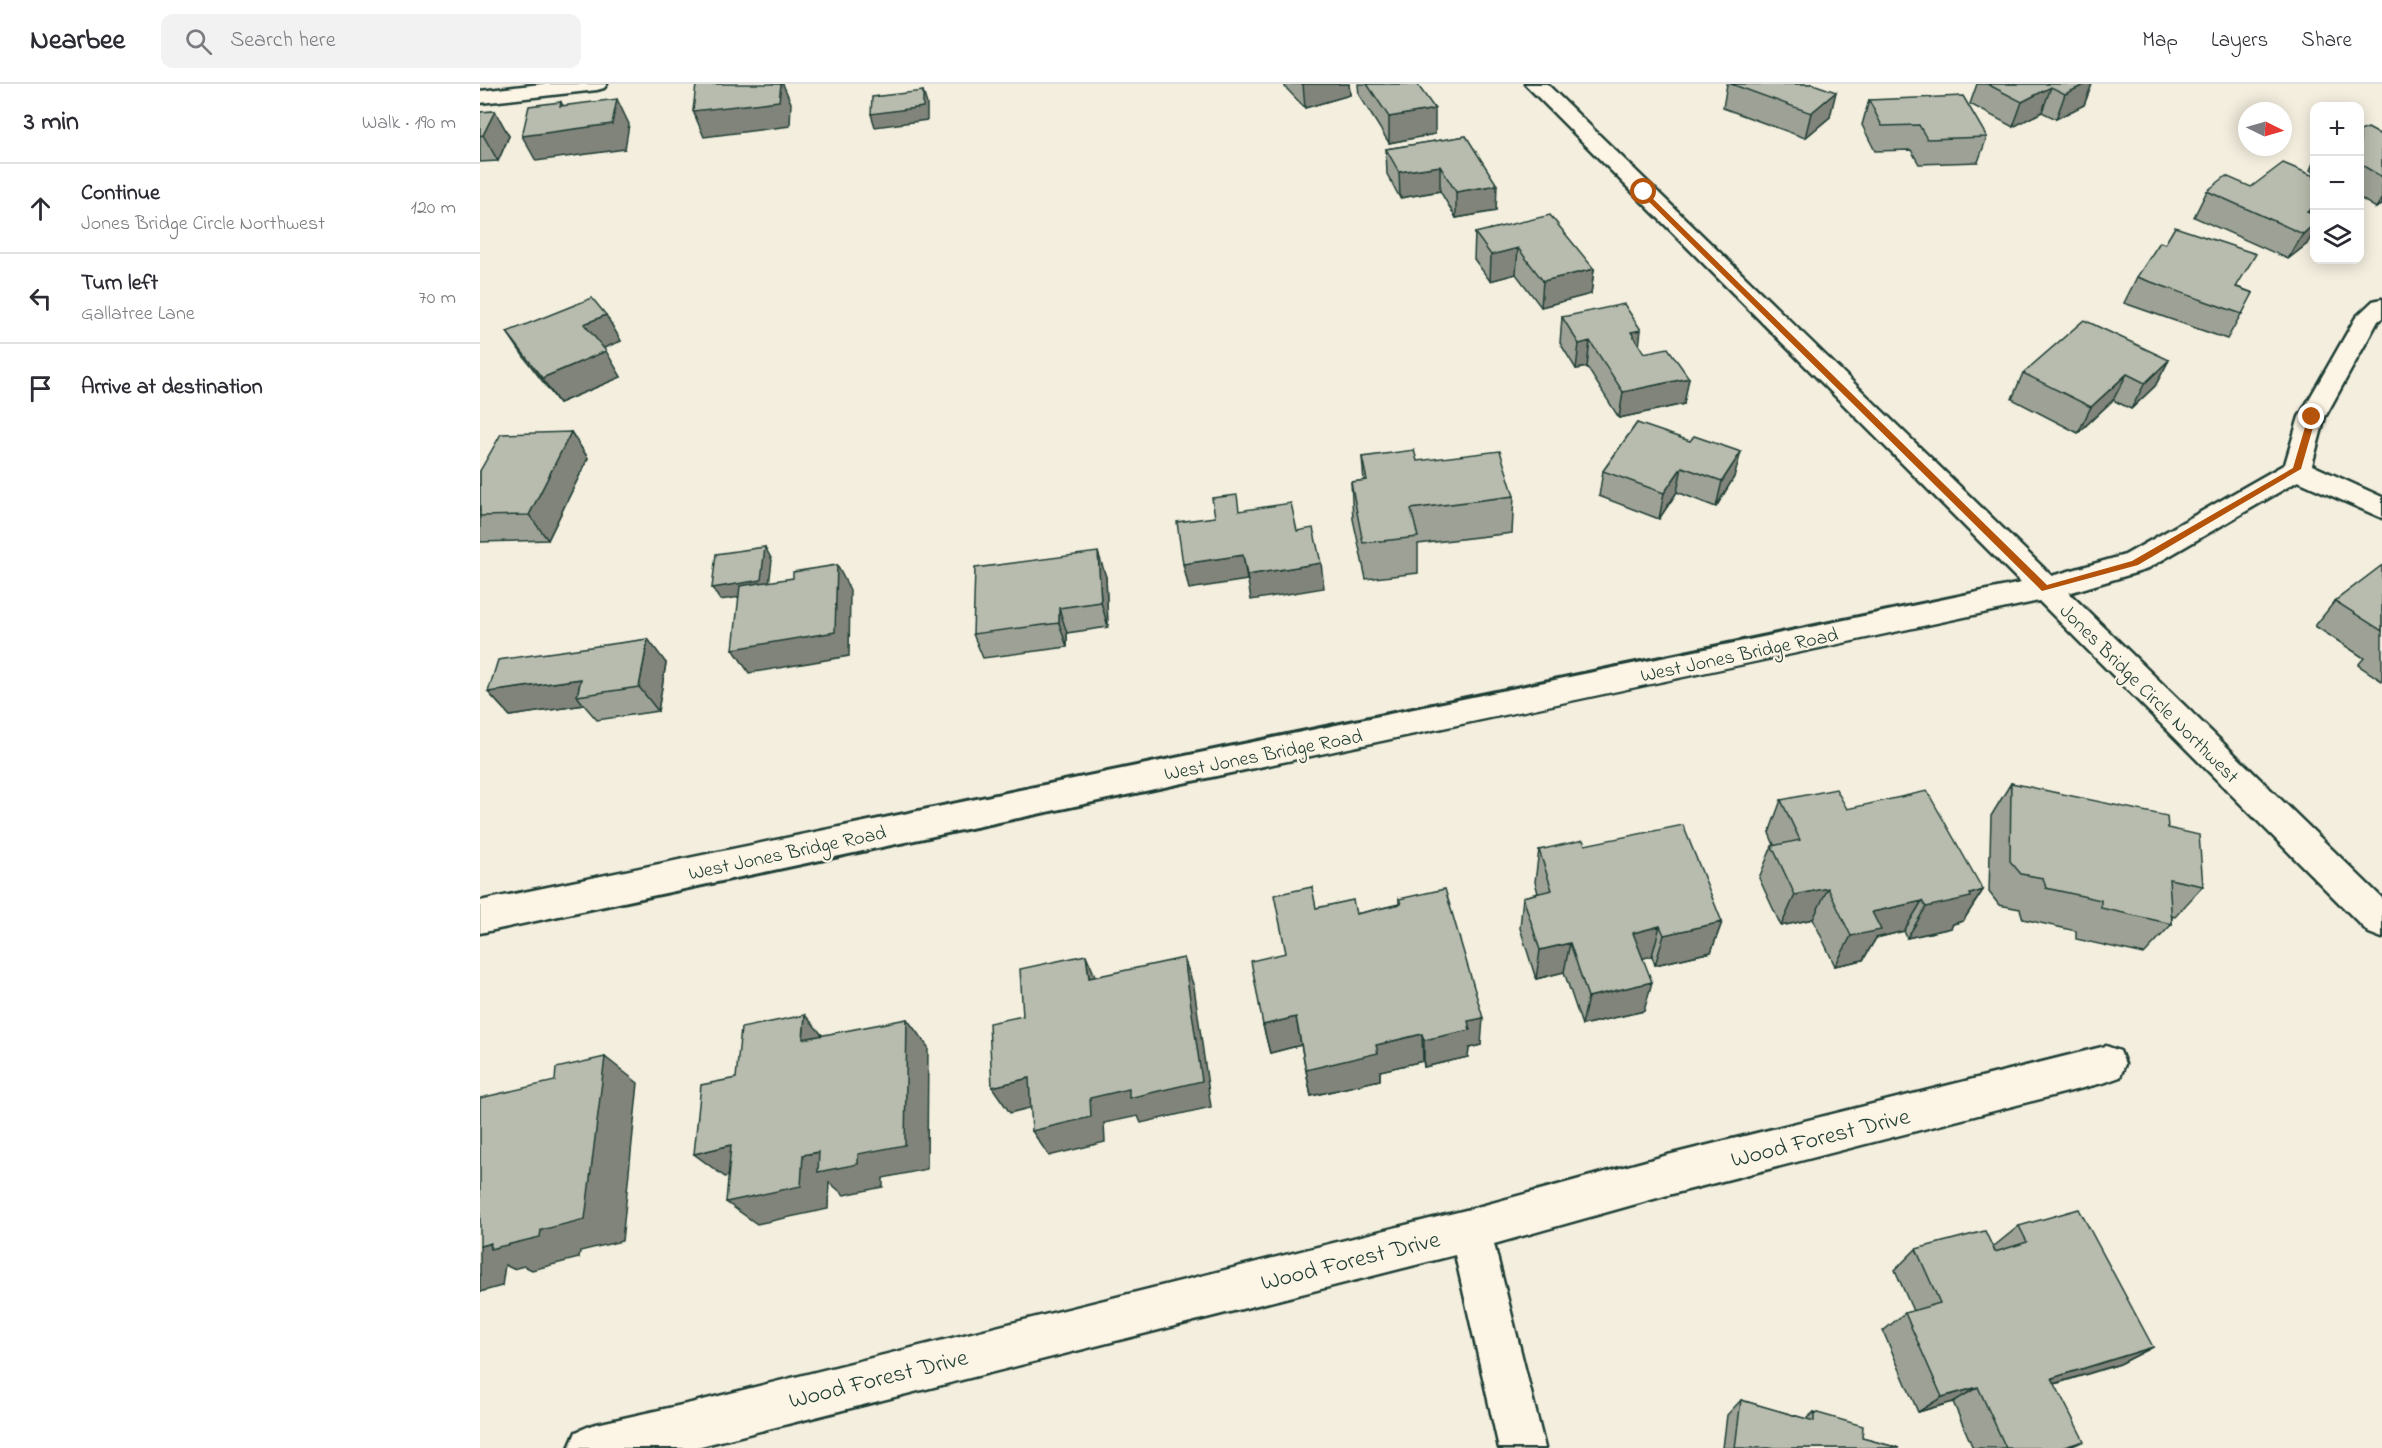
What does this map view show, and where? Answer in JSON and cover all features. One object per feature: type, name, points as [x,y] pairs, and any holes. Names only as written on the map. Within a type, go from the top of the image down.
[{"type":"street","points":[[480,97],[597,84]]},
{"type":"street","name":"Jones Bridge Circle Northwest","points":[[1535,84],[2382,922]]},
{"type":"street","points":[[2382,306],[2368,316],[2312,417],[2297,469],[2382,508]]},
{"type":"street","name":"West Jones Bridge Road","points":[[480,916],[1091,788],[1354,736],[2045,589],[2135,563],[2297,469]]},
{"type":"street","name":"Wood Forest Drive","points":[[592,1448],[691,1426],[1470,1230],[1668,1175],[2106,1064]]},
{"type":"street","points":[[1470,1230],[1522,1448]]},
{"type":"building","points":[[781,84],[779,101],[693,111],[696,85]]},
{"type":"building","points":[[1367,84],[1417,84],[1435,109],[1389,117]]},
{"type":"building","points":[[1731,84],[1813,84],[1836,92],[1811,113]]},
{"type":"building","points":[[1987,84],[2086,84],[2065,94],[2051,87],[2022,102]]},
{"type":"building","points":[[923,91],[923,107],[871,114],[872,97]]},
{"type":"building","points":[[1963,96],[1987,137],[1927,139],[1919,125],[1882,126],[1869,100]]},
{"type":"building","points":[[617,99],[612,124],[522,136],[529,106],[561,102],[560,106]]},
{"type":"building","points":[[495,111],[483,135],[480,136],[480,112]]},
{"type":"building","points":[[2368,128],[2382,134],[2382,177],[2364,166],[2364,130]]},
{"type":"building","points":[[1466,136],[1497,185],[1456,192],[1440,166],[1399,172],[1386,149]]},
{"type":"building","points":[[2283,163],[2310,174],[2310,209],[2307,212],[2310,213],[2310,228],[2303,234],[2207,191],[2226,176],[2251,187]]},
{"type":"building","points":[[1550,215],[1594,269],[1543,281],[1518,248],[1491,255],[1475,233]]},
{"type":"building","points":[[2175,227],[2256,254],[2236,287],[2253,293],[2242,314],[2137,277],[2160,242],[2165,244]]},
{"type":"building","points":[[592,298],[606,315],[584,324],[606,351],[542,378],[507,332]]},
{"type":"building","points":[[1624,304],[1641,330],[1631,332],[1644,353],[1668,348],[1689,378],[1623,392],[1590,341],[1579,344],[1562,317]]},
{"type":"building","points":[[2084,320],[2169,360],[2145,383],[2127,374],[2091,407],[2023,373]]},
{"type":"building","points":[[1637,423],[1690,441],[1694,436],[1741,452],[1722,481],[1682,467],[1664,493],[1603,471]]},
{"type":"building","points":[[571,432],[529,515],[480,516],[480,471],[501,434]]},
{"type":"building","points":[[1414,450],[1417,461],[1500,451],[1514,496],[1411,509],[1418,537],[1363,543],[1351,482],[1367,480],[1362,457]]},
{"type":"building","points":[[1237,495],[1239,511],[1291,503],[1297,531],[1313,528],[1321,563],[1247,575],[1243,555],[1183,564],[1177,522],[1215,517],[1212,498]]},
{"type":"building","points":[[765,547],[761,580],[712,588],[716,554]]},
{"type":"building","points":[[1098,552],[1101,602],[1059,608],[1059,623],[973,634],[975,568]]},
{"type":"building","points":[[837,565],[835,632],[733,649],[740,586],[793,578],[793,572]]},
{"type":"building","points":[[2382,566],[2382,631],[2335,601]]},
{"type":"building","points":[[648,639],[639,687],[577,696],[581,679],[488,692],[498,660]]},
{"type":"building","points":[[2011,783],[2167,816],[2168,828],[2199,835],[2203,886],[2169,879],[2172,924],[2101,908],[2101,900],[2046,888],[2043,878],[2021,874],[2010,861]]},
{"type":"building","points":[[1836,789],[1847,809],[1927,791],[1983,890],[1970,894],[1971,897],[1926,907],[1922,901],[1872,912],[1881,930],[1851,936],[1828,888],[1795,895],[1772,846],[1800,840],[1781,800]]},
{"type":"building","points":[[1683,825],[1722,922],[1664,935],[1660,926],[1633,933],[1652,982],[1588,997],[1570,943],[1540,950],[1523,897],[1552,890],[1539,850],[1583,840],[1585,845]]},
{"type":"building","points":[[1312,887],[1316,908],[1353,900],[1356,914],[1401,904],[1399,899],[1445,889],[1483,1018],[1468,1021],[1470,1030],[1424,1040],[1422,1034],[1376,1045],[1378,1053],[1306,1070],[1296,1017],[1263,1025],[1251,961],[1286,953],[1274,895]]},
{"type":"building","points":[[1086,955],[1089,978],[1184,958],[1202,1081],[1129,1098],[1129,1089],[1090,1098],[1091,1117],[1032,1131],[1029,1078],[992,1087],[989,1023],[1023,1016],[1020,969]]},
{"type":"building","points":[[805,1015],[803,1039],[907,1019],[905,1145],[858,1154],[858,1164],[818,1172],[819,1152],[803,1155],[801,1186],[726,1202],[731,1145],[694,1154],[701,1085],[736,1078],[741,1028]]},
{"type":"building","points":[[605,1057],[585,1219],[541,1230],[540,1237],[490,1249],[491,1243],[480,1246],[480,1098],[555,1081],[556,1068]]},
{"type":"building","points":[[2079,1209],[2153,1347],[2052,1378],[2084,1441],[2061,1448],[2006,1448],[1978,1387],[1942,1397],[1905,1313],[1940,1303],[1916,1249],[1985,1231],[1995,1252],[2027,1242],[2019,1226]]},
{"type":"building","points":[[1741,1400],[1814,1421],[1814,1412],[1863,1426],[1862,1438],[1899,1448],[1735,1448]]},
{"type":"route","points":[[1644,192],[2045,589],[2135,563],[2297,469],[2312,417]]}]
